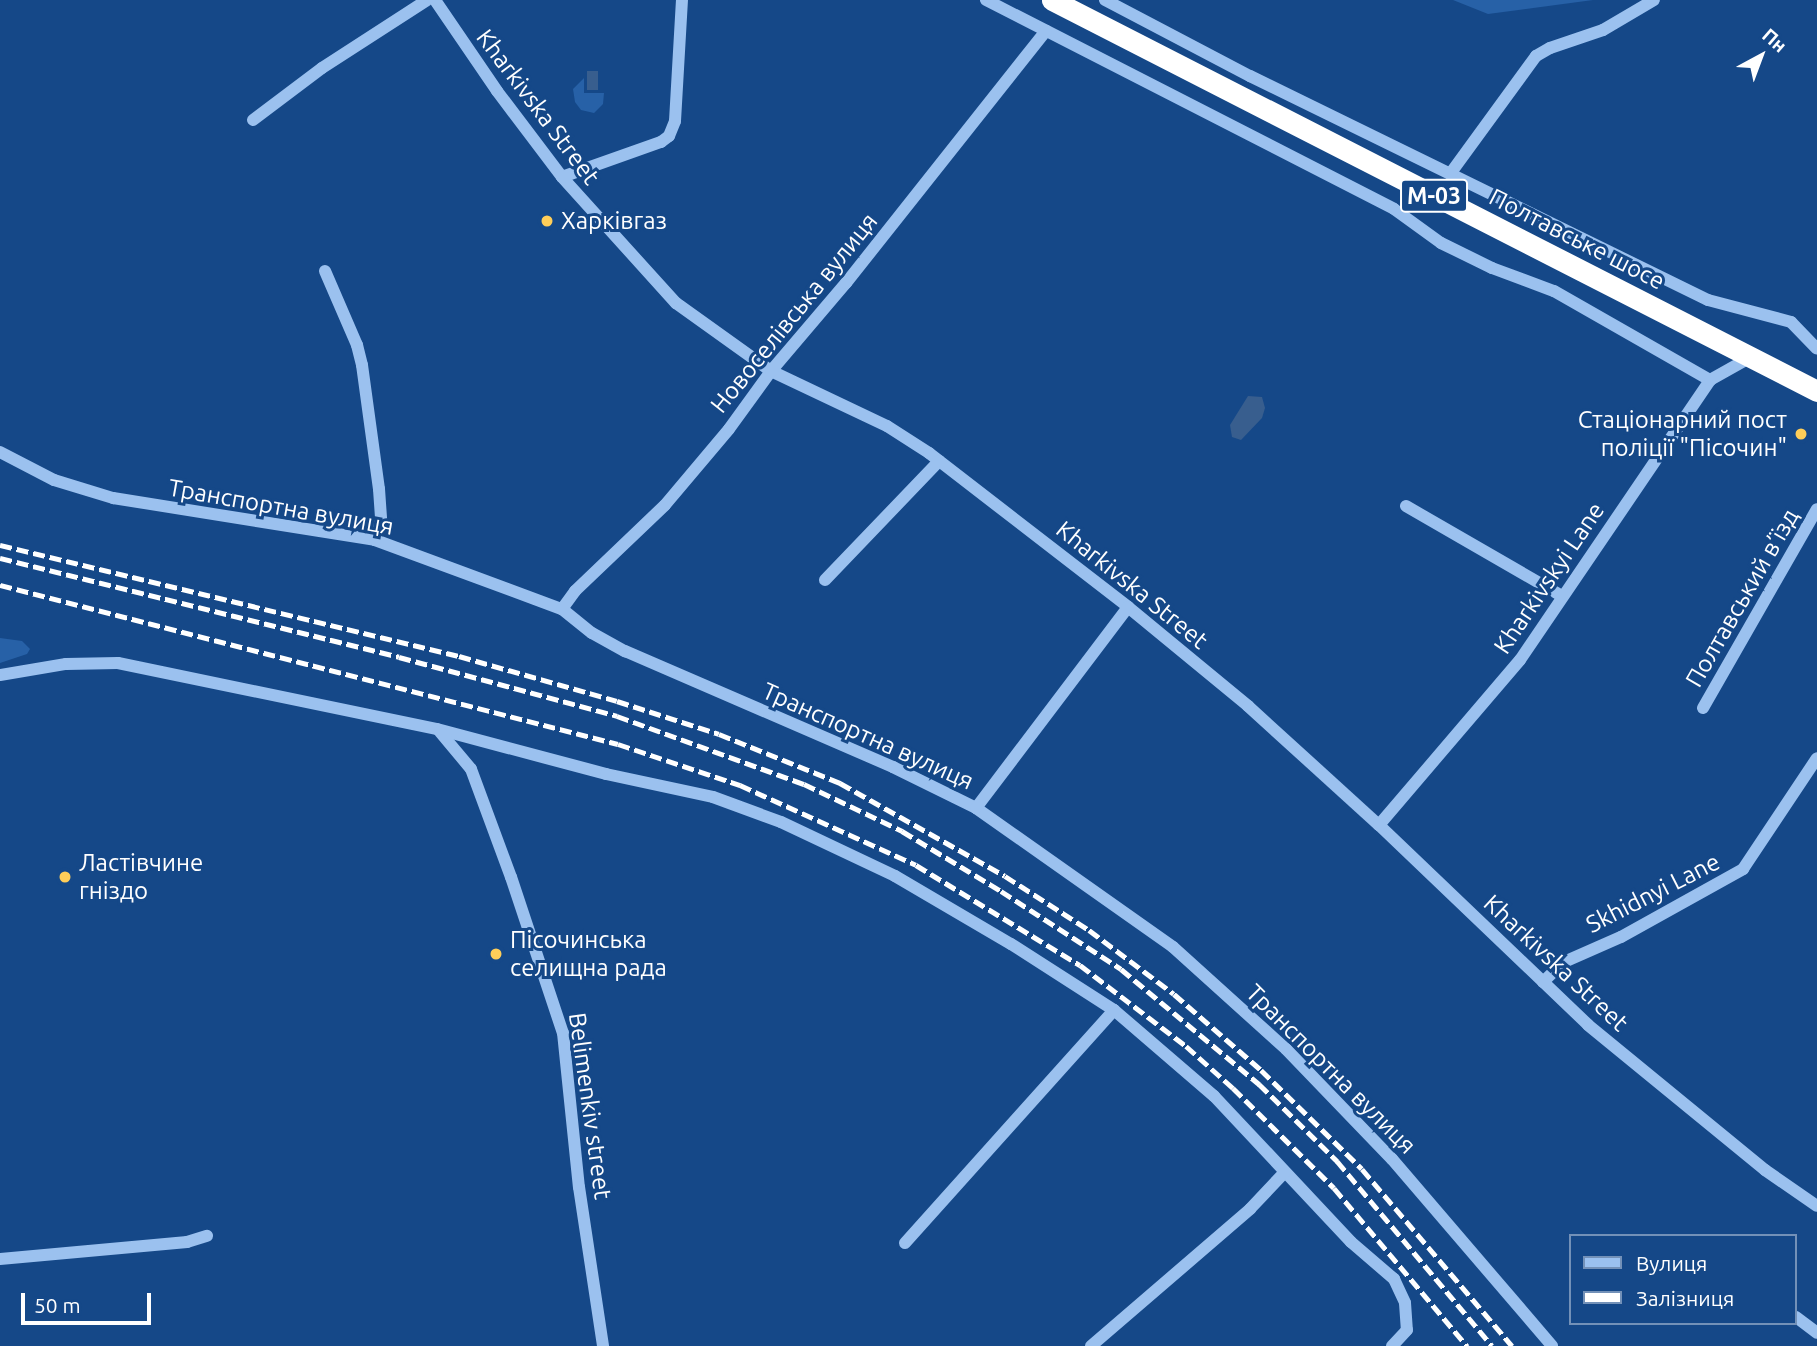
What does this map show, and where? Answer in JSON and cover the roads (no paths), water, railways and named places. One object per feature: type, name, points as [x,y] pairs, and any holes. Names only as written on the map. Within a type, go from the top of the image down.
[{"type":"highway","name":"Полтавське шосе","points":[[1052,0],[1817,391]]},
{"type":"street","points":[[253,120],[322,68],[427,0]]},
{"type":"street","name":"Kharkivska Street","points":[[435,0],[562,177],[676,303],[771,371],[887,426],[939,461],[1128,607],[1248,706],[1379,825],[1588,1025],[1765,1170],[1817,1206]]},
{"type":"street","points":[[562,177],[661,142],[669,135],[675,121],[682,0]]},
{"type":"street","points":[[986,0],[1394,209],[1441,243],[1492,268],[1554,291],[1710,380]]},
{"type":"street","points":[[1105,0],[1250,76],[1708,300],[1791,322],[1817,349]]},
{"type":"street","points":[[1450,174],[1536,56],[1549,48],[1603,30],[1654,0]]},
{"type":"street","name":"Новоселівська вулиця","points":[[562,608],[575,591],[665,505],[729,429],[771,371],[846,283],[1046,31]]},
{"type":"street","points":[[325,271],[357,345],[362,365],[379,489],[380,520],[375,540]]},
{"type":"street","name":"Kharkivskyi Lane","points":[[1379,825],[1497,690],[1710,380],[1751,356]]},
{"type":"street","name":"Транспортна вулиця","points":[[0,452],[54,480],[113,498],[375,540],[562,608],[592,633],[625,651],[893,767],[976,808],[1173,947],[1286,1049],[1392,1159],[1552,1346]]},
{"type":"street","points":[[825,580],[939,461]]},
{"type":"street","points":[[1406,506],[1562,596]]},
{"type":"street","name":"Полтавський в’їзд","points":[[1703,708],[1817,509]]},
{"type":"street","points":[[976,808],[1128,607]]},
{"type":"street","points":[[0,675],[66,664],[118,663],[437,729],[606,774],[713,797],[781,822],[895,876],[1012,944],[1114,1010],[1214,1096],[1351,1242],[1394,1279],[1405,1303],[1407,1330],[1391,1346]]},
{"type":"street","name":"Belimenkiv street","points":[[437,729],[471,769],[511,877],[563,1033],[579,1187],[603,1346]]},
{"type":"street","name":"Skhidnyi Lane","points":[[1543,982],[1564,962],[1621,937],[1743,869],[1817,758]]},
{"type":"street","points":[[905,1243],[1114,1010]]},
{"type":"street","points":[[1091,1346],[1250,1209],[1284,1173]]},
{"type":"street","points":[[0,1259],[187,1241],[207,1236]]},
{"type":"street","points":[[1796,1317],[1817,1333]]},
{"type":"railway","points":[[0,545],[459,656],[617,701],[719,734],[840,783],[1005,876],[1089,930],[1174,994],[1261,1070],[1362,1169],[1512,1346]]},
{"type":"railway","points":[[0,558],[399,657],[617,716],[804,784],[902,831],[1121,969],[1259,1084],[1337,1161],[1492,1346]]},
{"type":"railway","points":[[0,585],[618,744],[740,785],[916,865],[1080,965],[1186,1046],[1233,1088],[1334,1188],[1467,1346]]},
{"type":"place","name":"Харківгаз","points":[[547,221]]},
{"type":"place","name":"Стаціонарний пост поліції \"Пісочин\"","points":[[1801,434]]},
{"type":"place","name":"Ластівчине гніздо","points":[[65,877]]},
{"type":"place","name":"Пісочинська селищна рада","points":[[496,954]]}]
